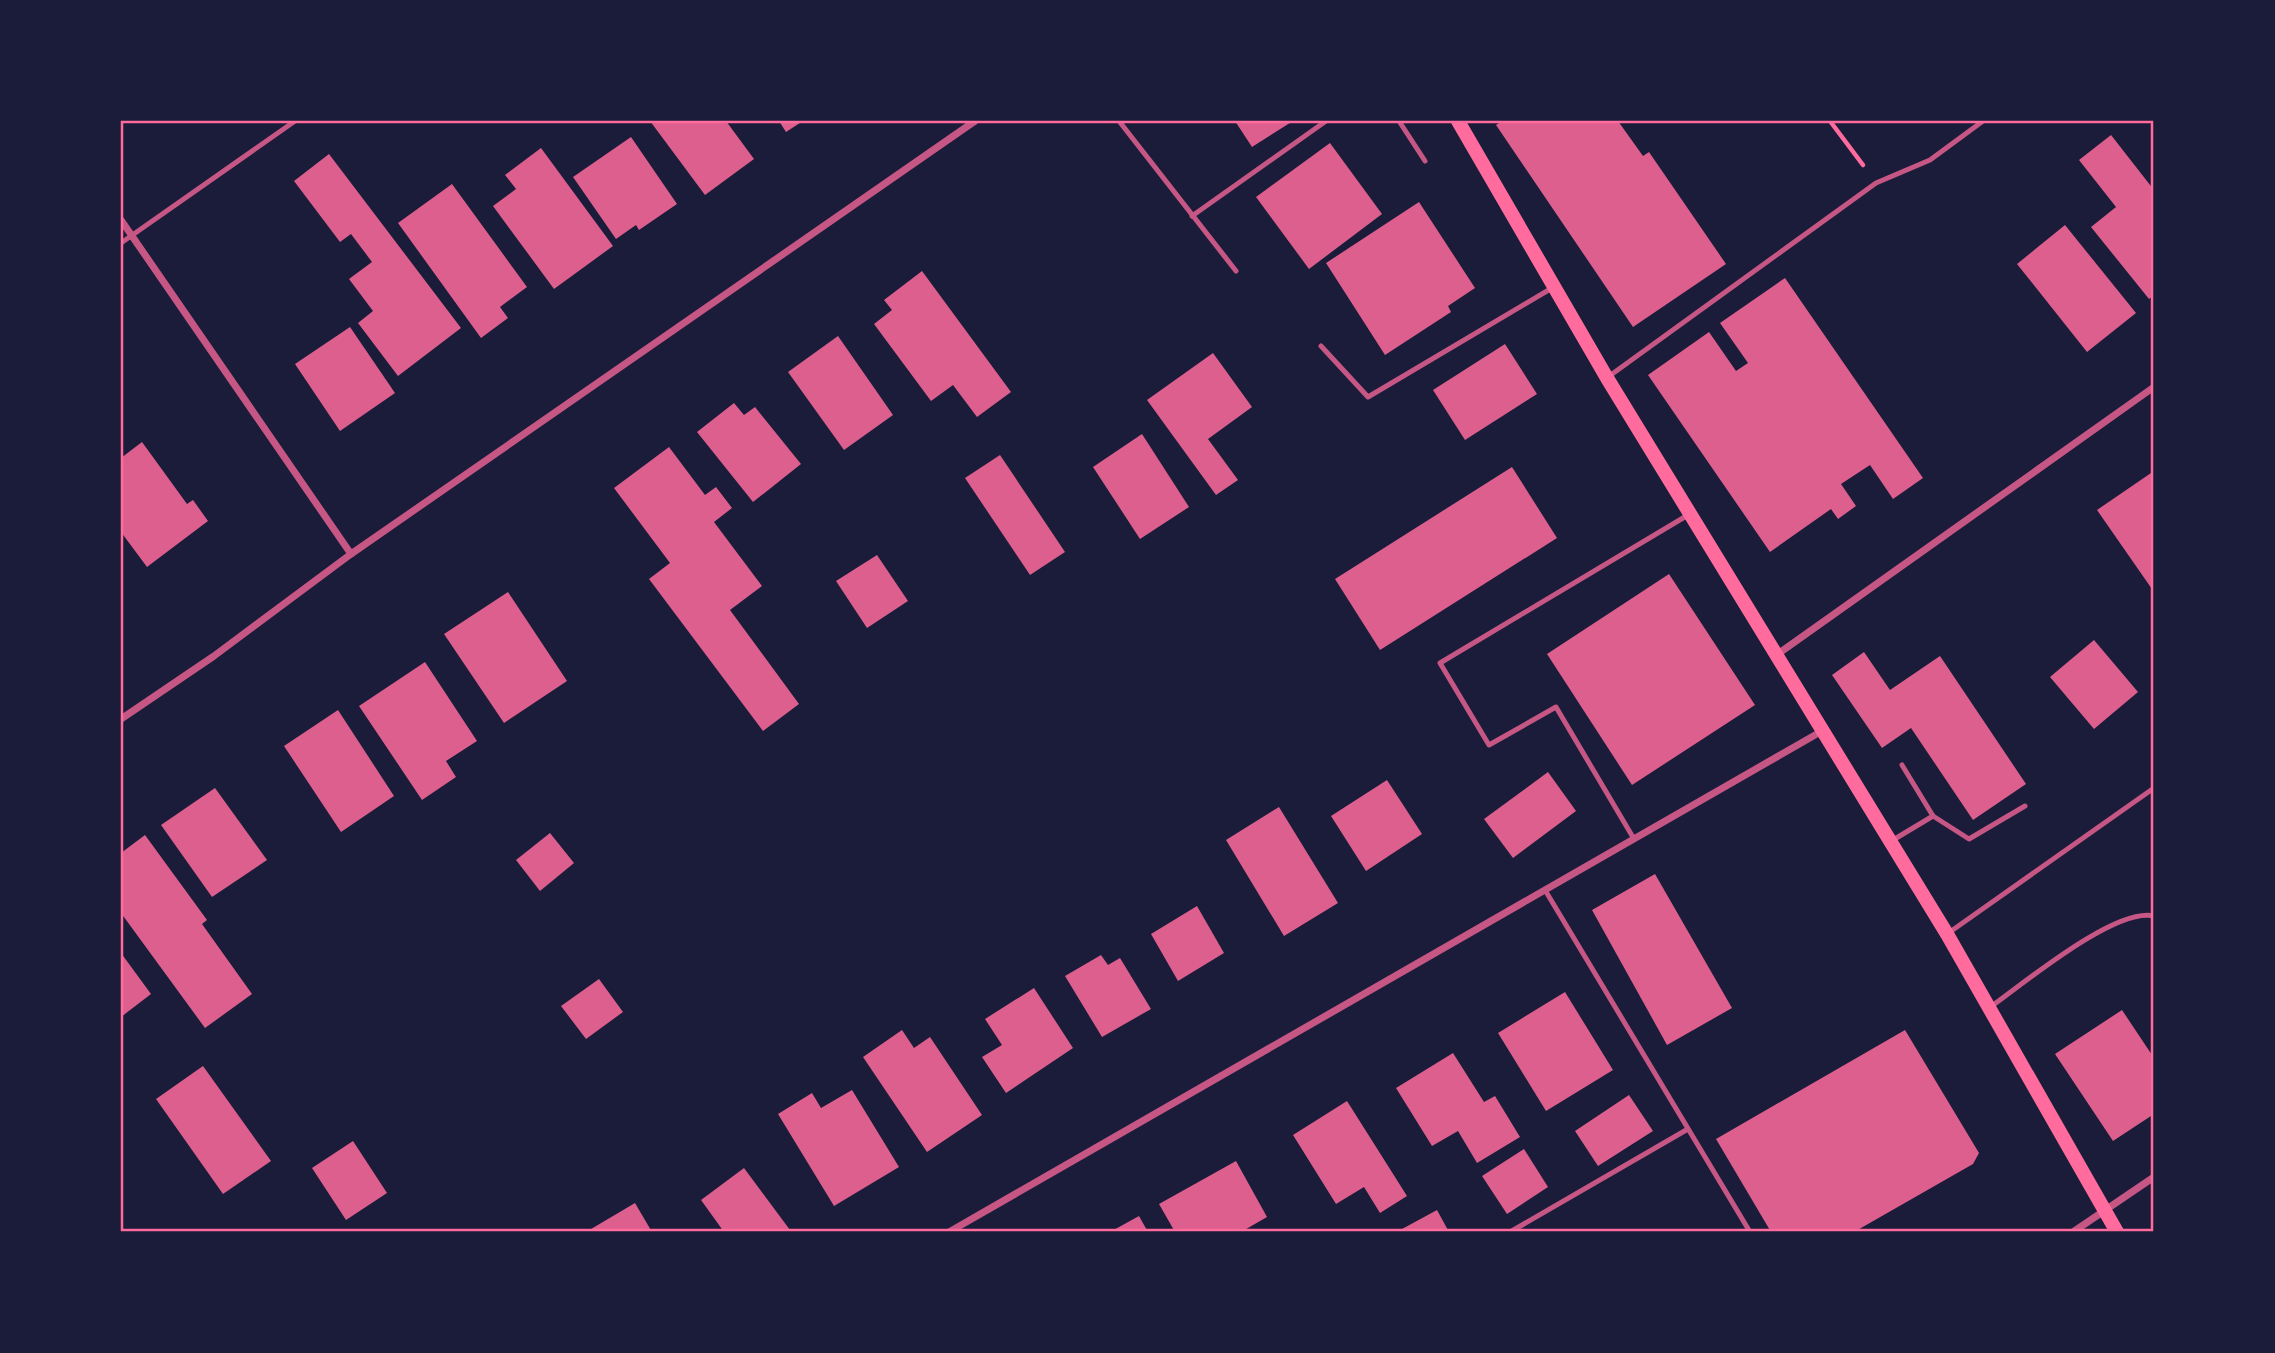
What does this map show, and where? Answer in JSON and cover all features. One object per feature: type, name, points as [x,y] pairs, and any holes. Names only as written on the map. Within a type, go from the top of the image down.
[{"type":"main road","points":[[1458,121],[1689,514],[1947,934],[2117,1232]]},
{"type":"street","points":[[121,719],[214,656],[351,554],[973,121]]},
{"type":"street","points":[[121,220],[351,554]]},
{"type":"street","points":[[1775,656],[2154,387]]},
{"type":"street","points":[[949,1232],[1822,731]]},
{"type":"street","points":[[2073,1232],[2154,1177]]},
{"type":"lane","points":[[121,243],[295,121]]},
{"type":"lane","points":[[1119,121],[1236,271]]},
{"type":"lane","points":[[1192,216],[1326,121]]},
{"type":"lane","points":[[1399,121],[1425,161]]},
{"type":"lane","points":[[1607,377],[1876,183],[1930,160],[1983,121]]},
{"type":"lane","points":[[1321,346],[1368,397],[1555,287]]},
{"type":"lane","points":[[1634,839],[1556,706],[1489,745],[1440,663],[1689,514]]},
{"type":"lane","points":[[1902,765],[1933,816],[1969,839],[2025,806]]},
{"type":"lane","points":[[1947,934],[2154,788]]},
{"type":"lane","points":[[1890,841],[1933,816]]},
{"type":"lane","points":[[1545,890],[1750,1232]]},
{"type":"lane","points":[[1989,1008],[2111,924],[2146,914],[2154,916]]},
{"type":"lane","points":[[1510,1232],[1688,1129]]},
{"type":"path","points":[[1830,121],[1876,183]]},
{"type":"building","points":[[650,121],[726,121],[754,159],[705,195]]},
{"type":"building","points":[[779,121],[803,121],[786,132]]},
{"type":"building","points":[[1235,121],[1293,121],[1252,147]]},
{"type":"building","points":[[1502,121],[1618,121],[1643,156],[1649,152],[1726,264],[1633,327],[1496,125]]},
{"type":"building","points":[[2111,135],[2154,190],[2154,295],[2149,299],[2091,227],[2116,207],[2079,160]]},
{"type":"building","points":[[631,137],[677,204],[639,230],[636,225],[616,239],[573,177]]},
{"type":"building","points":[[1330,143],[1382,214],[1309,269],[1256,197]]},
{"type":"building","points":[[541,148],[613,246],[554,289],[493,206],[516,189],[505,175]]},
{"type":"building","points":[[329,154],[461,328],[398,376],[358,323],[373,311],[349,279],[372,262],[351,234],[340,242],[294,181]]},
{"type":"building","points":[[452,184],[527,287],[500,307],[508,318],[481,338],[398,223]]},
{"type":"building","points":[[1419,202],[1475,288],[1448,306],[1451,312],[1385,355],[1326,263]]},
{"type":"building","points":[[2065,225],[2136,313],[2087,352],[2017,264]]},
{"type":"building","points":[[922,271],[1011,392],[977,417],[953,385],[931,401],[874,324],[892,310],[884,300]]},
{"type":"building","points":[[1785,278],[1923,478],[1893,499],[1870,465],[1841,484],[1856,506],[1838,519],[1831,509],[1770,552],[1648,375],[1709,332],[1736,371],[1748,363],[1720,323]]},
{"type":"building","points":[[350,327],[395,393],[340,431],[295,364]]},
{"type":"building","points":[[838,336],[893,415],[844,450],[788,372]]},
{"type":"building","points":[[1505,344],[1537,394],[1465,440],[1433,390]]},
{"type":"building","points":[[1213,353],[1252,407],[1208,439],[1238,480],[1216,495],[1147,400]]},
{"type":"building","points":[[734,403],[744,415],[755,407],[801,464],[753,502],[697,432]]},
{"type":"building","points":[[1142,434],[1189,507],[1140,539],[1093,467]]},
{"type":"building","points":[[142,442],[187,504],[193,500],[208,521],[147,567],[121,532],[121,458]]},
{"type":"building","points":[[669,447],[705,495],[716,487],[732,508],[714,522],[762,586],[730,610],[799,704],[763,731],[649,579],[670,563],[614,488]]},
{"type":"building","points":[[1000,455],[1065,552],[1030,575],[965,478]]},
{"type":"building","points":[[1512,467],[1557,538],[1380,650],[1335,579]]},
{"type":"building","points":[[2151,473],[2154,478],[2154,592],[2097,510]]},
{"type":"building","points":[[877,555],[908,601],[867,628],[836,581]]},
{"type":"building","points":[[1669,574],[1755,705],[1632,785],[1547,654]]},
{"type":"building","points":[[508,592],[567,681],[504,723],[444,634]]},
{"type":"building","points":[[2094,640],[2138,692],[2094,729],[2050,677]]},
{"type":"building","points":[[1864,652],[1890,690],[1940,656],[2026,784],[1973,820],[1911,728],[1882,748],[1832,675]]},
{"type":"building","points":[[425,662],[477,741],[446,761],[456,777],[422,800],[359,706]]},
{"type":"building","points":[[338,710],[394,796],[341,832],[284,746]]},
{"type":"building","points":[[1548,772],[1576,811],[1513,858],[1484,819]]},
{"type":"building","points":[[1387,780],[1422,834],[1366,871],[1331,816]]},
{"type":"building","points":[[215,788],[267,860],[212,897],[161,825]]},
{"type":"building","points":[[1279,807],[1338,903],[1284,936],[1226,840]]},
{"type":"building","points":[[550,833],[574,863],[540,891],[516,860]]},
{"type":"building","points":[[145,835],[207,920],[202,924],[252,994],[205,1028],[121,913],[121,853]]},
{"type":"building","points":[[1655,874],[1732,1008],[1667,1045],[1592,910]]},
{"type":"building","points":[[1197,906],[1224,953],[1178,981],[1151,934]]},
{"type":"building","points":[[121,953],[151,994],[121,1017]]},
{"type":"building","points":[[1101,955],[1108,965],[1120,958],[1151,1009],[1102,1037],[1065,976]]},
{"type":"building","points":[[599,979],[623,1012],[586,1039],[561,1006]]},
{"type":"building","points":[[1034,988],[1073,1048],[1006,1093],[982,1057],[1002,1045],[985,1019]]},
{"type":"building","points":[[1565,992],[1613,1070],[1546,1111],[1498,1033]]},
{"type":"building","points":[[2122,1010],[2154,1058],[2154,1114],[2113,1141],[2055,1054]]},
{"type":"building","points":[[902,1030],[914,1048],[930,1037],[982,1115],[927,1152],[863,1057]]},
{"type":"building","points":[[1905,1030],[1979,1153],[1973,1164],[1854,1232],[1771,1232],[1716,1139]]},
{"type":"building","points":[[1453,1053],[1484,1102],[1495,1096],[1520,1137],[1477,1163],[1458,1131],[1432,1146],[1396,1088]]},
{"type":"building","points":[[203,1066],[271,1161],[223,1194],[156,1099]]},
{"type":"building","points":[[852,1090],[899,1167],[834,1206],[778,1114],[812,1093],[821,1108]]},
{"type":"building","points":[[1629,1095],[1653,1131],[1598,1166],[1575,1131]]},
{"type":"building","points":[[1347,1101],[1407,1196],[1380,1213],[1364,1187],[1336,1204],[1293,1135]]},
{"type":"building","points":[[353,1141],[387,1193],[346,1220],[312,1168]]},
{"type":"building","points":[[1524,1149],[1548,1187],[1507,1214],[1482,1176]]},
{"type":"building","points":[[1236,1161],[1267,1217],[1241,1232],[1175,1232],[1159,1204]]},
{"type":"building","points":[[744,1168],[790,1230],[724,1232],[701,1200]]},
{"type":"building","points":[[635,1203],[652,1232],[586,1232]]},
{"type":"building","points":[[1437,1210],[1449,1232],[1404,1232],[1402,1229]]},
{"type":"building","points":[[1139,1216],[1148,1232],[1110,1232]]}]
